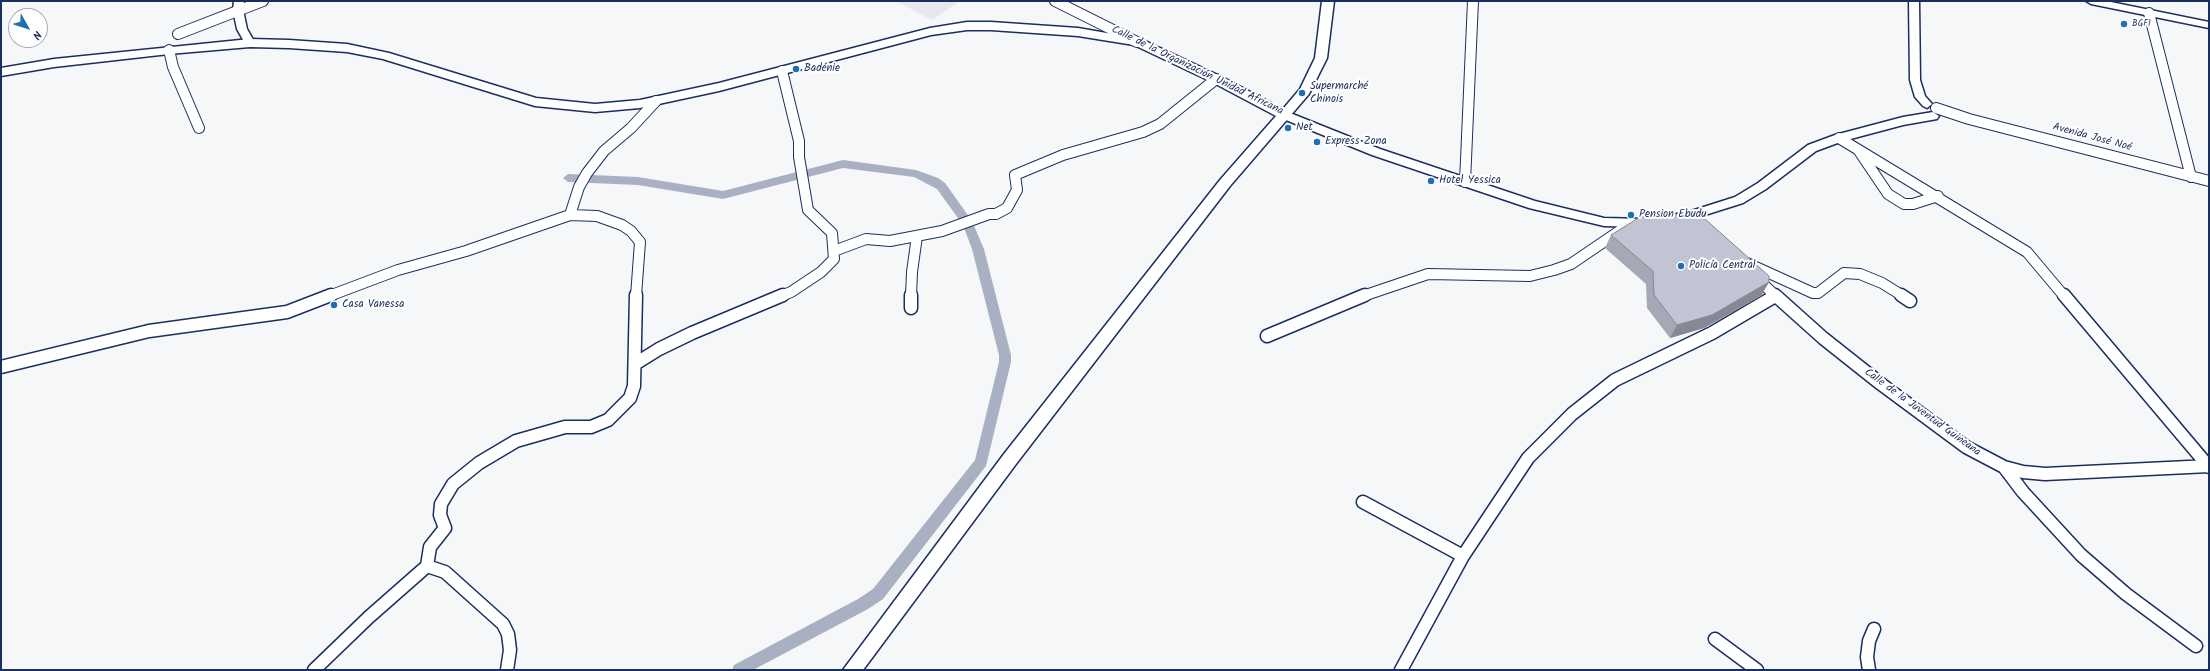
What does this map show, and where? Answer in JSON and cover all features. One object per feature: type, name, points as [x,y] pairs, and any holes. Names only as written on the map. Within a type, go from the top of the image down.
[{"type":"main road","points":[[852,670],[1010,459],[1225,183],[1305,90],[1317,68],[1322,50],[1328,1]]},
{"type":"main road","points":[[1,72],[54,63],[169,50],[250,43],[289,44],[354,50],[385,56],[535,102],[561,106],[595,108],[656,101],[782,71],[930,32],[967,26],[1023,27],[1064,31],[1137,42]]},
{"type":"main road","name":"Calle de la Organización Unidad Africana","points":[[1137,42],[1216,79],[1285,115]]},
{"type":"street","points":[[178,34],[238,6],[263,1]]},
{"type":"street","name":"Calle de la Organización Unidad Africana","points":[[1055,1],[1137,42]]},
{"type":"street","points":[[1465,182],[1473,1]]},
{"type":"street","points":[[1914,1],[1915,80],[1920,97],[1930,111]]},
{"type":"street","points":[[2091,1],[2113,3],[2145,12],[2209,25]]},
{"type":"street","points":[[2129,1],[2145,12],[2191,176]]},
{"type":"street","points":[[238,6],[242,29],[250,43]]},
{"type":"street","points":[[169,50],[173,67],[199,128]]},
{"type":"street","points":[[635,364],[659,349],[692,333],[792,292],[825,268],[834,259],[832,233],[808,210],[796,124],[782,71]]},
{"type":"street","points":[[834,251],[866,239],[890,240],[917,236],[952,228],[980,217],[996,214],[1007,208],[1017,190],[1015,175],[1080,149],[1100,145],[1143,132],[1160,124],[1186,105],[1216,79]]},
{"type":"street","points":[[570,215],[579,187],[587,173],[604,151],[631,128],[656,101]]},
{"type":"street","name":"Calle de la Organización Unidad Africana","points":[[1285,115],[1376,152],[1550,211],[1604,222],[1628,224],[1689,216],[1739,200],[1762,186],[1812,148],[1839,138],[1903,121],[1930,111]]},
{"type":"street","name":"Avenida José Noé","points":[[1930,111],[1969,119],[2209,181]]},
{"type":"street","points":[[1839,138],[1938,196],[2027,252],[2209,466]]},
{"type":"street","points":[[1856,148],[1888,194],[1904,204],[1913,204],[1938,196]]},
{"type":"street","points":[[1,367],[149,332],[287,312],[398,270],[466,250],[570,215],[597,216],[622,225],[632,231],[640,242],[636,292],[634,386],[630,398],[608,420],[591,427],[565,427],[516,441],[479,463],[453,484],[441,504],[440,515],[445,528],[430,547],[428,566],[369,617],[314,670]]},
{"type":"street","points":[[1689,216],[1700,226]]},
{"type":"street","points":[[1267,336],[1380,289],[1428,274],[1442,273],[1530,276],[1554,270],[1570,264],[1628,224]]},
{"type":"street","points":[[912,308],[912,272],[917,236]]},
{"type":"street","name":"Calle de la Juventud Guineana","points":[[1910,301],[1882,283],[1850,272],[1844,273],[1818,293],[1813,293],[1735,258],[1775,296],[1823,338],[1887,389],[1966,447],[2004,467],[2023,472],[2045,474],[2209,466]]},
{"type":"street","points":[[1401,670],[1463,556],[1528,458],[1572,414],[1615,380],[1712,333],[1775,296]]},
{"type":"street","points":[[2004,467],[2023,492],[2081,555],[2126,594],[2196,646]]},
{"type":"street","points":[[1363,502],[1463,556]]},
{"type":"street","points":[[428,566],[445,572],[502,624],[508,634],[510,650],[507,670]]},
{"type":"street","points":[[1868,670],[1867,657],[1869,641],[1874,629]]},
{"type":"street","points":[[1716,639],[1757,670]]},
{"type":"shaded area","points":[[896,1],[960,1],[932,20]]},
{"type":"building","name":"Policía Central","points":[[1687,214],[1705,219],[1769,276],[1769,282],[1712,315],[1677,325],[1654,295],[1653,271],[1611,235],[1640,217]]},
{"type":"waterway","points":[[568,178],[638,181],[723,195],[843,164],[854,164],[916,174],[934,181],[941,186],[968,224],[978,249],[1005,355],[1005,362],[981,462],[878,594],[863,604],[739,670]]},
{"type":"place","name":"BGFI","points":[[2124,24]]},
{"type":"place","name":"Badénie","points":[[796,69]]},
{"type":"place","name":"Supermarché Chinois","points":[[1302,93]]},
{"type":"place","name":"Net","points":[[1288,128]]},
{"type":"place","name":"Express Zona","points":[[1317,142]]},
{"type":"place","name":"Hotel Yessica","points":[[1431,181]]},
{"type":"place","name":"Pension Ebudu","points":[[1631,215]]},
{"type":"place","name":"Policía Central","points":[[1681,266]]},
{"type":"place","name":"Casa Vanessa","points":[[334,305]]}]
